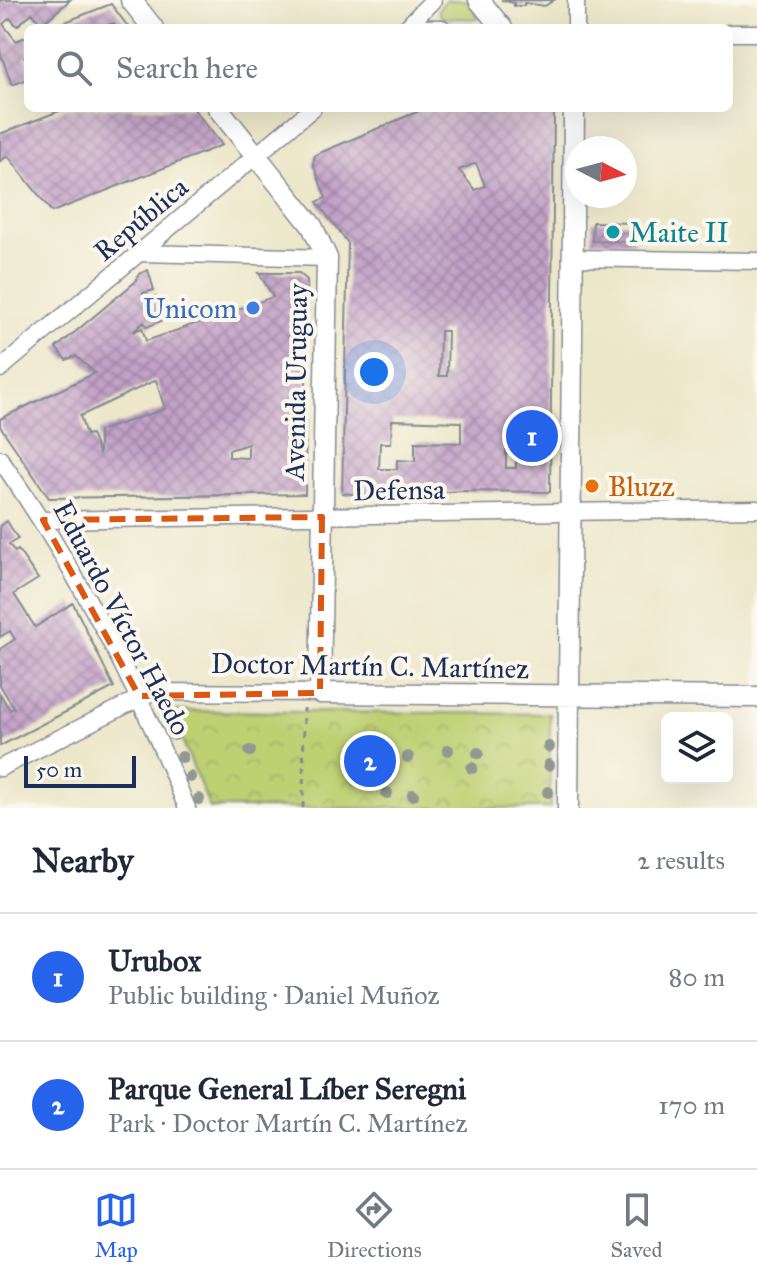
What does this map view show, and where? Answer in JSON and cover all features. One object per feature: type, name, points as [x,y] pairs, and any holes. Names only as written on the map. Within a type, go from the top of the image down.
[{"type":"street","points":[[131,0],[150,24]]},
{"type":"street","points":[[409,24],[433,0]]},
{"type":"street","points":[[479,0],[499,24]]},
{"type":"street","points":[[576,0],[576,24]]},
{"type":"street","points":[[733,33],[757,33]]},
{"type":"street","name":"Avenida Uruguay","points":[[221,112],[312,226],[327,258],[322,517],[312,693]]},
{"type":"street","name":"República","points":[[0,369],[308,112]]},
{"type":"street","points":[[568,808],[574,112]]},
{"type":"street","points":[[141,253],[327,258]]},
{"type":"street","points":[[571,258],[757,261]]},
{"type":"street","name":"Eduardo Víctor Haedo","points":[[0,459],[43,520],[139,696],[187,808]]},
{"type":"street","name":"Defensa","points":[[43,520],[757,509]]},
{"type":"street","name":"Doctor Martín C. Martínez","points":[[0,768],[152,692],[757,697]]},
{"type":"path","points":[[303,808],[312,693]]},
{"type":"highlighted area","points":[[322,517],[320,693],[139,696],[43,520]]},
{"type":"green space","points":[[446,0],[469,0],[479,19],[442,18],[438,10]]},
{"type":"green space","points":[[170,711],[550,714],[550,808],[210,808]]},
{"type":"building","points":[[0,0],[70,0],[42,24],[32,13],[17,26],[10,18],[3,24],[16,41],[24,38],[24,80],[12,85],[0,52]]},
{"type":"building","points":[[501,0],[554,0],[545,6],[524,3],[524,6],[514,6],[514,3]]},
{"type":"building","points":[[111,4],[126,24],[114,23],[60,24]]},
{"type":"building","points":[[57,112],[196,112],[222,145],[52,212],[8,156],[0,161],[0,134]]},
{"type":"building","points":[[417,112],[554,112],[550,492],[460,491],[378,497],[342,493],[348,243],[317,202],[326,198],[313,164],[315,155]],"holes":[[[476,163],[485,186],[475,190],[459,170]],[[440,331],[448,331],[447,376],[439,376]],[[392,420],[461,422],[461,443],[415,442],[415,461],[397,460],[397,469],[379,469],[380,443],[391,443]],[[506,445],[516,445],[516,468],[506,468]]]},
{"type":"building","name":"Maite II","points":[[593,222],[635,223],[634,242],[592,241]]},
{"type":"building","points":[[148,270],[154,290],[143,293],[144,299],[156,296],[163,320],[147,327],[144,322],[133,332],[142,328],[146,341],[273,297],[259,273],[299,273],[307,280],[305,494],[49,498],[0,426],[0,419],[95,373],[76,356],[66,360],[56,348],[135,282],[139,274]],"holes":[[[156,380],[165,409],[99,431],[99,455],[91,434],[86,435],[80,416]],[[248,444],[248,458],[229,457],[229,450]]]},
{"type":"building","points":[[7,521],[18,539],[9,544],[15,552],[18,550],[38,579],[14,594],[35,627],[73,603],[114,687],[0,746],[0,694],[10,710],[14,708],[0,685],[0,649],[15,639],[10,631],[0,637],[0,526]]},
{"type":"place","name":"Maite II","points":[[613,232]]},
{"type":"place","name":"Unicom","points":[[253,308]]},
{"type":"place","name":"Urubox","points":[[532,436]]},
{"type":"place","name":"Bluzz","points":[[592,486]]},
{"type":"place","name":"Parque General Líber Seregni","points":[[370,761]]}]
